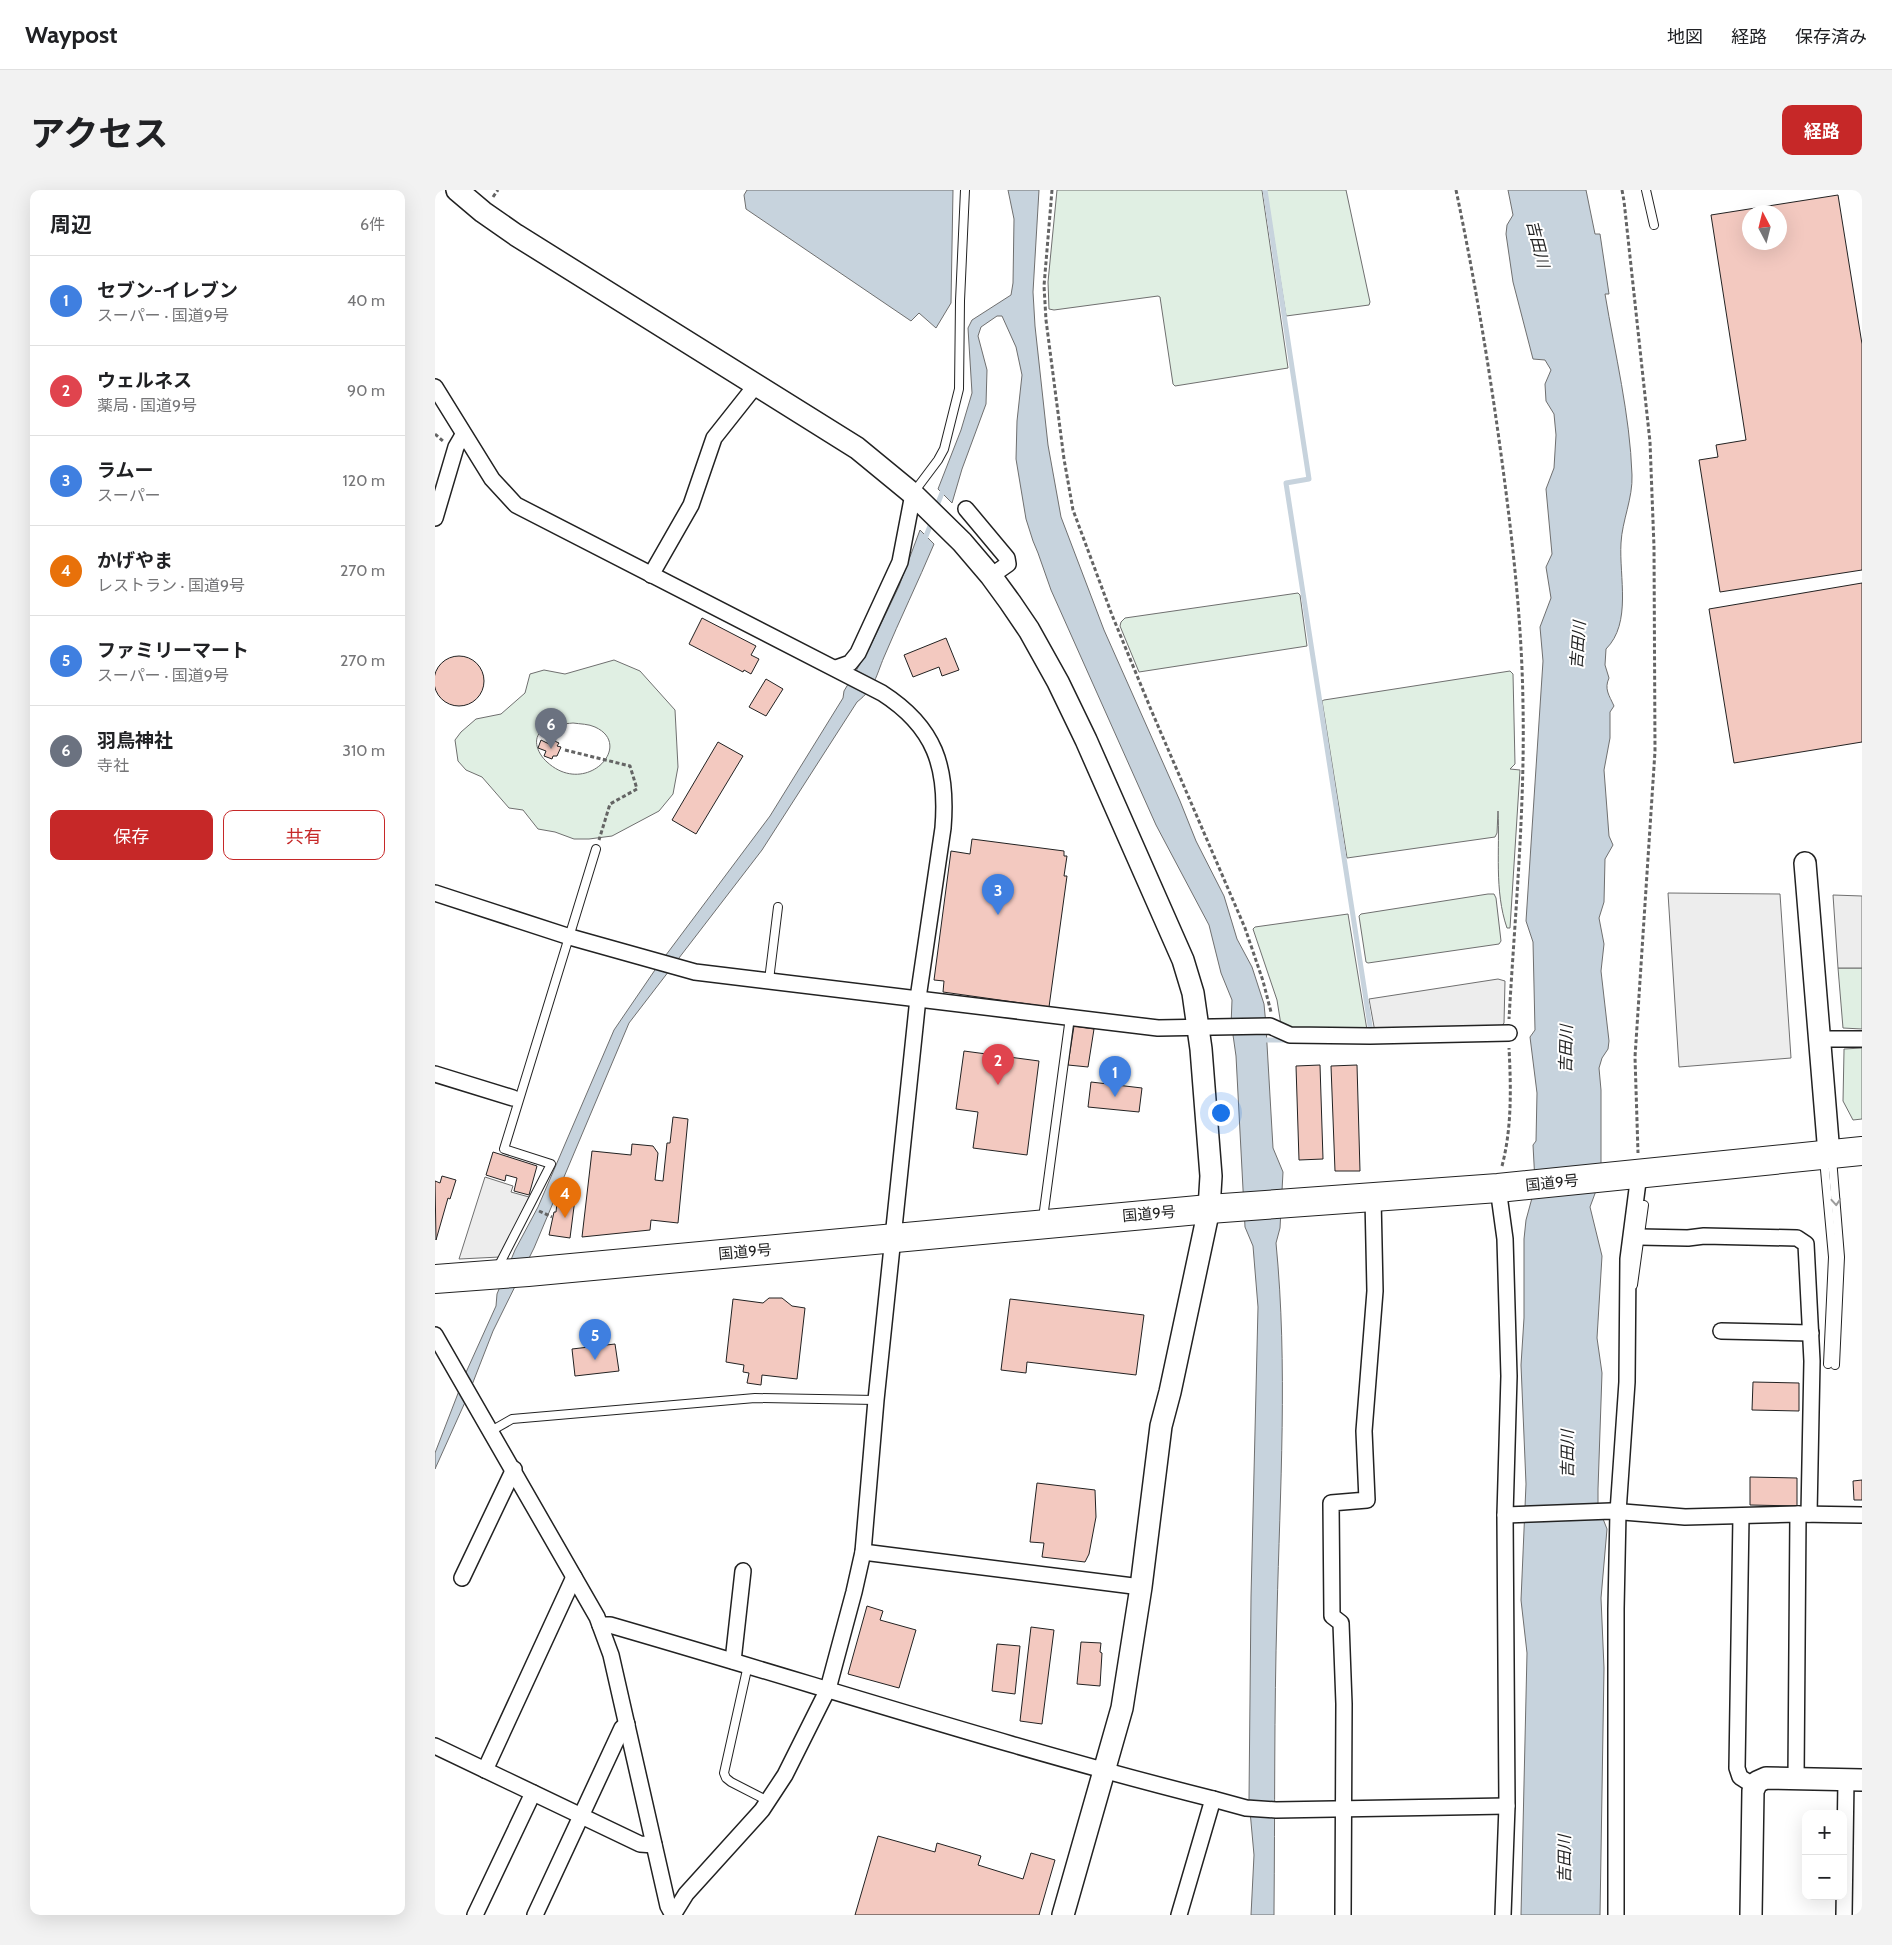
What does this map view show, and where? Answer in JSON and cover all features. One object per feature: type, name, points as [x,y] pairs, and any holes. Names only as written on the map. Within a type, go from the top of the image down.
[{"type":"highway","name":"国道9号","points":[[435,1279],[1286,1202],[1373,1198],[1505,1187],[1862,1151]]},
{"type":"street","points":[[457,190],[483,212],[516,235],[857,448],[919,499],[947,527],[991,576],[1029,630],[1058,682],[1086,740],[1183,960],[1193,993],[1199,1028],[1211,1176],[1209,1209],[1171,1392],[1161,1426],[1141,1587],[1122,1708],[1063,1915]]},
{"type":"street","points":[[651,575],[691,505],[714,438],[756,385]]},
{"type":"street","points":[[435,387],[491,479],[516,505],[837,668],[896,702],[910,714],[928,737],[941,767],[945,808],[943,828],[918,998],[876,1400],[863,1552],[855,1592],[828,1689],[785,1775],[756,1817],[686,1894],[673,1915],[668,1906],[611,1655],[600,1625],[491,1430],[435,1335]]},
{"type":"street","points":[[435,518],[456,447],[463,435]]},
{"type":"street","points":[[837,668],[850,663],[858,653],[900,562],[919,499]]},
{"type":"street","points":[[966,509],[1007,558],[1008,564],[991,576]]},
{"type":"street","points":[[1805,863],[1828,1154]]},
{"type":"street","points":[[435,893],[570,937],[695,972],[1158,1028],[1269,1027],[1290,1035],[1370,1036],[1509,1033]]},
{"type":"street","points":[[1819,1039],[1862,1039]]},
{"type":"street","points":[[435,1074],[513,1098]]},
{"type":"street","points":[[1616,1915],[1616,1609],[1614,1512],[1627,1382],[1628,1260],[1635,1175]]},
{"type":"street","points":[[1503,1915],[1507,1806],[1505,1514],[1509,1376],[1505,1187]]},
{"type":"street","points":[[1343,1915],[1344,1704],[1341,1623],[1332,1616],[1331,1503],[1367,1500],[1364,1430],[1375,1291],[1373,1198]]},
{"type":"street","points":[[1639,1237],[1687,1238],[1704,1236],[1801,1239],[1807,1248],[1812,1361],[1804,1514],[1796,1779]]},
{"type":"street","points":[[1721,1331],[1811,1333]]},
{"type":"street","points":[[462,1578],[513,1469]]},
{"type":"street","points":[[1505,1514],[1614,1512],[1685,1517],[1804,1514],[1862,1515]]},
{"type":"street","points":[[1741,1516],[1737,1768],[1740,1777],[1754,1786]]},
{"type":"street","points":[[863,1552],[1141,1587]]},
{"type":"street","points":[[741,1663],[743,1570]]},
{"type":"street","points":[[485,1770],[574,1577]]},
{"type":"street","points":[[600,1625],[610,1626],[741,1663],[1103,1772],[1246,1808],[1343,1810],[1507,1806]]},
{"type":"street","points":[[535,1915],[622,1728],[627,1724]]},
{"type":"street","points":[[437,1752],[485,1770],[640,1844],[654,1845]]},
{"type":"street","points":[[1751,1915],[1753,1791],[1757,1782],[1766,1778],[1854,1780],[1844,1915]]},
{"type":"street","points":[[475,1915],[533,1793]]},
{"type":"street","points":[[1179,1915],[1213,1799]]},
{"type":"lane","points":[[919,499],[944,449],[959,389],[960,301],[965,190]]},
{"type":"lane","points":[[1646,190],[1654,225]]},
{"type":"lane","points":[[508,1273],[551,1164],[504,1149],[596,849]]},
{"type":"lane","points":[[769,980],[778,907]]},
{"type":"lane","points":[[1043,1224],[1069,1017]]},
{"type":"lane","points":[[1828,1154],[1840,1257],[1831,1364]]},
{"type":"lane","points":[[1628,1288],[1631,1289],[1634,1284],[1644,1204]]},
{"type":"lane","points":[[491,1430],[512,1418],[745,1398],[876,1400]]},
{"type":"lane","points":[[741,1663],[724,1772],[731,1782],[768,1801]]},
{"type":"path","points":[[1052,190],[1045,277],[1046,320],[1073,510],[1137,677],[1245,928],[1263,981],[1271,1012],[1269,1027]]},
{"type":"path","points":[[1456,190],[1494,394],[1516,571],[1521,641],[1523,771],[1509,1033],[1511,1086],[1507,1148]]},
{"type":"path","points":[[1622,190],[1625,201],[1650,442],[1654,547],[1655,751],[1635,1056],[1635,1175]]},
{"type":"path","points":[[565,750],[630,766],[637,789],[609,804],[596,849]]},
{"type":"path","points":[[535,1209],[551,1216]]},
{"type":"green space","points":[[1057,190],[1262,190],[1288,368],[1175,386],[1173,384],[1160,297],[1054,310],[1049,309],[1048,282]]},
{"type":"green space","points":[[1266,190],[1346,190],[1370,302],[1369,305],[1286,316]]},
{"type":"green space","points":[[1298,593],[1300,595],[1307,646],[1139,672],[1120,626],[1125,618]]},
{"type":"green space","points":[[614,660],[640,671],[675,710],[678,767],[673,794],[659,811],[612,836],[574,839],[555,832],[538,829],[523,810],[509,808],[482,777],[466,770],[458,761],[455,740],[461,732],[476,719],[501,714],[525,693],[530,674],[544,670],[565,674]],"holes":[[[573,723],[595,727],[606,735],[610,745],[608,755],[601,765],[590,771],[577,774],[562,772],[547,762],[540,754],[537,745],[538,735],[541,731],[559,724]]]},
{"type":"green space","points":[[1510,671],[1513,674],[1515,764],[1510,769],[1520,770],[1510,928],[1507,928],[1500,899],[1498,811],[1497,833],[1495,837],[1347,858],[1322,701]]},
{"type":"green space","points":[[1494,894],[1496,898],[1501,941],[1499,944],[1366,962],[1359,916],[1361,914]]},
{"type":"green space","points":[[1348,914],[1367,1030],[1294,1029],[1281,1025],[1277,1000],[1253,929],[1255,927]]},
{"type":"green space","points":[[1838,968],[1862,968],[1862,1029],[1843,1028]]},
{"type":"green space","points":[[1862,1048],[1862,1119],[1853,1120],[1843,1101],[1844,1049]]},
{"type":"shaded area","points":[[1668,893],[1780,894],[1791,1058],[1679,1067]]},
{"type":"shaded area","points":[[1833,895],[1862,896],[1862,968],[1838,968]]},
{"type":"shaded area","points":[[1498,979],[1505,981],[1504,1023],[1501,1027],[1375,1032],[1369,999]]},
{"type":"shaded area","points":[[485,1177],[513,1186],[511,1192],[529,1197],[500,1257],[459,1259]]},
{"type":"water","points":[[747,190],[953,190],[951,303],[936,328],[919,313],[911,321],[746,209],[744,195]]},
{"type":"water","points":[[1008,190],[1039,190],[1033,292],[1035,326],[1048,445],[1061,517],[1104,630],[1196,841],[1224,896],[1237,939],[1252,967],[1264,1004],[1266,1025],[1231,1026],[1232,1000],[1221,973],[1209,925],[1156,825],[1051,590],[1026,519],[1016,459],[1017,421],[1022,375],[1016,347],[1002,316],[997,316],[981,327],[978,336],[987,370],[986,404],[962,469],[952,503],[938,489],[961,430],[972,393],[968,328],[972,320],[1011,295],[1013,283],[1014,219]]},
{"type":"water","name":"吉田川","points":[[1508,190],[1586,190],[1595,234],[1600,234],[1609,294],[1605,294],[1625,407],[1632,475],[1631,492],[1621,543],[1622,613],[1614,638],[1606,649],[1605,665],[1609,678],[1608,692],[1614,706],[1610,712],[1610,738],[1604,770],[1609,836],[1613,845],[1605,859],[1604,902],[1599,918],[1604,944],[1601,971],[1609,1041],[1608,1049],[1602,1058],[1599,1068],[1601,1090],[1601,1165],[1535,1182],[1533,1145],[1536,1141],[1537,1093],[1530,1037],[1535,1030],[1533,942],[1526,921],[1543,661],[1540,627],[1551,598],[1546,567],[1552,554],[1546,489],[1554,468],[1556,435],[1554,414],[1546,401],[1545,384],[1551,370],[1545,360],[1533,359],[1513,282],[1506,234],[1507,225],[1513,215]]},
{"type":"water","points":[[920,530],[934,544],[868,692],[857,702],[762,850],[629,1023],[534,1248],[493,1331],[470,1390],[463,1379],[496,1306],[497,1294],[515,1250],[538,1207],[614,1030],[657,967],[770,816],[843,698],[844,691],[869,649],[899,586]]},
{"type":"water","points":[[1266,1027],[1273,1148],[1283,1172],[1280,1228],[1276,1243],[1282,1335],[1282,1381],[1275,1687],[1274,1915],[1251,1915],[1254,1855],[1249,1800],[1251,1597],[1258,1307],[1253,1246],[1245,1227],[1236,1056],[1232,1028]]},
{"type":"water","name":"吉田川","points":[[1600,1180],[1590,1207],[1602,1256],[1597,1338],[1602,1373],[1598,1506],[1607,1529],[1601,1598],[1604,1668],[1600,1915],[1521,1915],[1527,1653],[1521,1600],[1526,1484],[1521,1365],[1526,1220],[1535,1187]]},
{"type":"water","points":[[462,1383],[466,1400],[435,1469],[435,1453]]},
{"type":"building","points":[[1838,195],[1862,344],[1862,570],[1720,592],[1699,460],[1718,457],[1716,445],[1746,440],[1711,215],[1742,210],[1742,250],[1787,250],[1787,205],[1774,205]]},
{"type":"building","points":[[1862,583],[1862,742],[1734,763],[1709,609]]},
{"type":"building","points":[[702,618],[756,646],[751,655],[759,659],[751,674],[744,670],[743,672],[689,644]]},
{"type":"building","points":[[946,638],[959,670],[942,676],[939,667],[913,677],[904,655]]},
{"type":"building","points":[[464,656],[477,663],[483,671],[483,691],[477,699],[469,705],[454,706],[441,699],[435,691],[434,676],[441,663],[449,657]]},
{"type":"building","points":[[766,679],[783,689],[766,716],[749,707]]},
{"type":"building","points":[[550,739],[559,743],[557,746],[561,747],[557,756],[553,756],[552,759],[544,756],[546,751],[538,748],[541,740],[549,744]]},
{"type":"building","points":[[718,742],[743,756],[696,834],[672,820]]},
{"type":"building","points":[[972,839],[1064,851],[1064,856],[1067,856],[1064,876],[1067,876],[1049,1007],[943,992],[944,981],[934,980],[951,851],[970,854]]},
{"type":"building","points":[[1074,1026],[1094,1029],[1088,1067],[1068,1065]]},
{"type":"building","points":[[964,1051],[1039,1061],[1027,1155],[973,1148],[978,1112],[956,1109]]},
{"type":"building","points":[[1320,1065],[1323,1159],[1299,1160],[1296,1066]]},
{"type":"building","points":[[1357,1065],[1360,1171],[1335,1171],[1331,1066]]},
{"type":"building","points":[[1091,1082],[1142,1088],[1139,1112],[1088,1107]]},
{"type":"building","points":[[673,1117],[688,1119],[678,1223],[651,1220],[650,1230],[582,1237],[592,1151],[631,1155],[632,1144],[653,1146],[658,1153],[655,1180],[663,1181],[667,1143],[670,1143]]},
{"type":"building","points":[[493,1152],[537,1166],[529,1195],[514,1191],[517,1178],[506,1175],[505,1181],[486,1175]]},
{"type":"building","points":[[442,1176],[456,1180],[450,1199],[448,1198],[436,1240],[435,1181],[440,1183]]},
{"type":"building","points":[[563,1190],[576,1191],[570,1238],[549,1235],[557,1203],[561,1204]]},
{"type":"building","points":[[769,1298],[782,1298],[792,1306],[805,1308],[797,1379],[762,1375],[761,1385],[747,1383],[749,1373],[743,1372],[744,1365],[726,1362],[733,1299],[763,1303]]},
{"type":"building","points":[[1010,1299],[1144,1315],[1136,1375],[1027,1362],[1026,1373],[1001,1370]]},
{"type":"building","points":[[615,1344],[619,1371],[575,1376],[572,1349]]},
{"type":"building","points":[[1753,1382],[1799,1383],[1799,1411],[1752,1410]]},
{"type":"building","points":[[1750,1477],[1797,1478],[1797,1506],[1750,1505]]},
{"type":"building","points":[[1862,1480],[1862,1500],[1854,1500],[1853,1481]]},
{"type":"building","points":[[1037,1483],[1095,1490],[1096,1517],[1089,1554],[1085,1562],[1042,1557],[1044,1543],[1030,1542]]},
{"type":"building","points":[[867,1606],[883,1611],[880,1620],[916,1630],[899,1688],[848,1674]]},
{"type":"building","points":[[1031,1627],[1054,1630],[1042,1724],[1020,1721]]},
{"type":"building","points":[[1081,1642],[1101,1643],[1100,1686],[1077,1684]]},
{"type":"building","points":[[997,1644],[1020,1646],[1015,1694],[992,1691]]},
{"type":"building","points":[[878,1836],[935,1852],[937,1843],[981,1856],[978,1865],[1023,1879],[1031,1853],[1055,1860],[1039,1915],[855,1915]]},
{"type":"waterway","points":[[1265,190],[1309,479],[1286,483],[1371,1032]]},
{"type":"waterway","points":[[936,508],[944,488]]},
{"type":"waterway","points":[[924,541],[932,521]]},
{"type":"waterway","points":[[1261,1040],[1290,1040]]},
{"type":"place","name":"羽鳥神社","points":[[551,749]]},
{"type":"place","name":"ラムー","points":[[998,915]]},
{"type":"place","name":"ウェルネス","points":[[998,1085]]},
{"type":"place","name":"セブン-イレブン","points":[[1115,1097]]},
{"type":"place","name":"かげやま","points":[[565,1218]]},
{"type":"place","name":"ファミリーマート","points":[[595,1360]]}]
